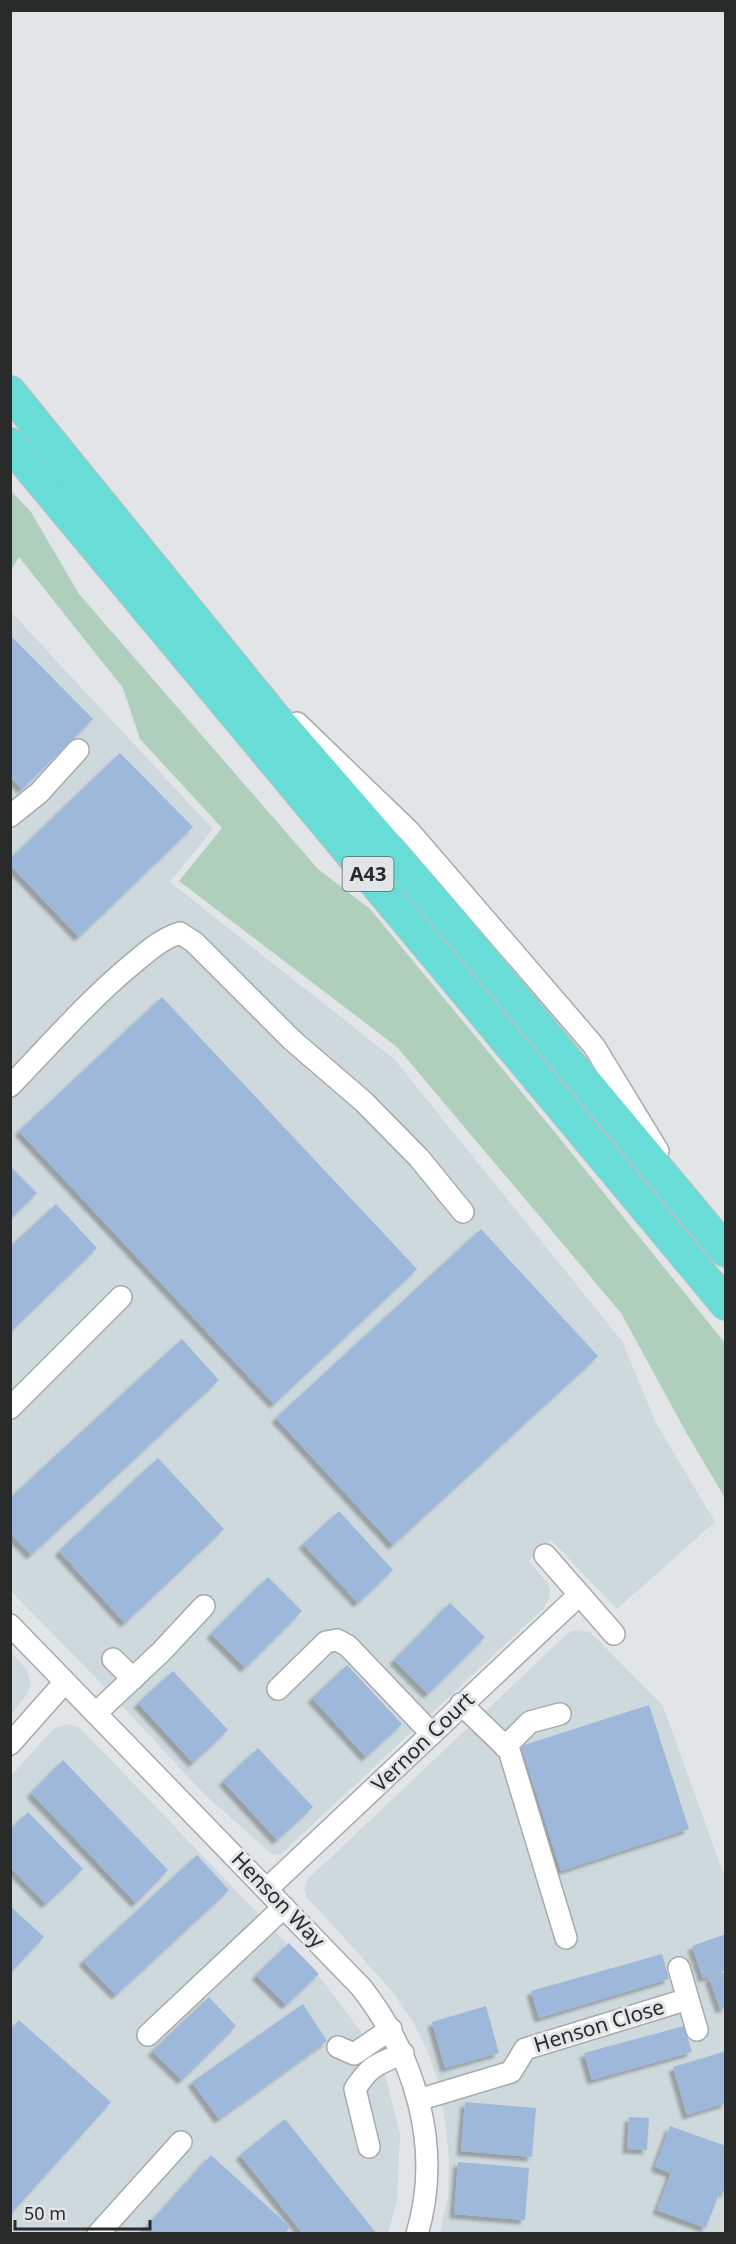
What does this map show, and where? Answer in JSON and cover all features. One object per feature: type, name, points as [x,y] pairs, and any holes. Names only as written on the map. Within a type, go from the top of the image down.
[{"type":"highway","name":"A43","points":[[10,392],[275,718],[434,902],[726,1251]]},
{"type":"highway","name":"A43","points":[[10,444],[726,1304]]},
{"type":"street","points":[[10,816],[39,793],[78,750]]},
{"type":"street","points":[[10,1086],[100,991],[159,942],[180,933],[194,942],[292,1040],[364,1101],[419,1158],[463,1212]]},
{"type":"street","points":[[10,1408],[121,1297]]},
{"type":"street","points":[[545,1555],[614,1634]]},
{"type":"street","name":"Vernon Court","points":[[267,1889],[579,1595]]},
{"type":"street","points":[[96,1713],[204,1606]]},
{"type":"street","name":"Henson Way","points":[[10,1625],[362,1987],[391,2029],[403,2053],[426,2135],[425,2193],[417,2234]]},
{"type":"street","points":[[278,1689],[326,1642],[337,1640],[348,1646],[431,1733]]},
{"type":"street","points":[[113,1659],[133,1678]]},
{"type":"street","points":[[10,1743],[65,1682]]},
{"type":"street","points":[[462,1704],[509,1750],[566,1938]]},
{"type":"street","points":[[505,1747],[530,1722],[560,1714]]},
{"type":"street","points":[[147,2035],[284,1907]]},
{"type":"street","name":"Henson Close","points":[[680,1968],[697,2030]]},
{"type":"street","name":"Henson Close","points":[[418,2100],[511,2072],[525,2049],[688,1999]]},
{"type":"street","points":[[338,2047],[354,2054],[391,2029]]},
{"type":"street","points":[[369,2147],[355,2089],[372,2067],[403,2053]]},
{"type":"street","points":[[98,2234],[180,2142]]},
{"type":"shaded area","points":[[10,611],[213,829],[170,882],[394,1059],[622,1341],[656,1423],[715,1522],[617,1609],[551,1540],[529,1561],[548,1584],[550,1590],[544,1608],[280,1855],[272,1854],[206,1796],[11,1591]]},
{"type":"shaded area","points":[[575,1630],[590,1632],[663,1706],[725,1878],[725,2233],[440,2233],[448,2196],[449,2161],[439,2084],[428,2052],[413,2022],[392,1991],[306,1896],[304,1888],[309,1878],[567,1634]]},
{"type":"shaded area","points":[[11,1652],[27,1670],[31,1686],[11,1714]]},
{"type":"shaded area","points":[[69,1724],[80,1728],[323,1981],[374,2049],[385,2075],[400,2134],[397,2201],[388,2233],[11,2234],[11,1776],[54,1728]]},
{"type":"green space","points":[[11,491],[31,512],[79,594],[318,869],[370,909],[725,1343],[725,1498],[621,1313],[397,1047],[179,881],[222,828],[140,739],[123,688],[19,557],[11,570]]},
{"type":"building","points":[[10,635],[93,719],[22,789],[10,777]]},
{"type":"building","points":[[120,753],[193,827],[79,937],[10,865],[10,859]]},
{"type":"building","points":[[162,997],[417,1269],[274,1404],[19,1131]]},
{"type":"building","points":[[10,1166],[37,1193],[10,1219]]},
{"type":"building","points":[[56,1204],[97,1248],[10,1332],[10,1247]]},
{"type":"building","points":[[481,1229],[598,1356],[393,1545],[276,1418]]},
{"type":"building","points":[[182,1339],[219,1380],[31,1555],[10,1533],[10,1498]]},
{"type":"building","points":[[158,1458],[224,1529],[125,1623],[59,1551]]},
{"type":"building","points":[[339,1511],[393,1570],[358,1603],[303,1544]]},
{"type":"building","points":[[268,1577],[302,1611],[245,1668],[211,1634]]},
{"type":"building","points":[[450,1603],[485,1637],[428,1694],[394,1660]]},
{"type":"building","points":[[347,1665],[402,1724],[366,1757],[312,1698]]},
{"type":"building","points":[[173,1671],[228,1730],[193,1763],[138,1703]]},
{"type":"building","points":[[649,1705],[689,1829],[561,1871],[521,1746]]},
{"type":"building","points":[[258,1748],[313,1807],[277,1840],[223,1781]]},
{"type":"building","points":[[63,1760],[168,1870],[136,1903],[31,1793]]},
{"type":"building","points":[[28,1812],[83,1869],[46,1904],[10,1867],[10,1830]]},
{"type":"building","points":[[197,1855],[229,1890],[116,1995],[83,1961]]},
{"type":"building","points":[[10,1906],[44,1937],[10,1973]]},
{"type":"building","points":[[726,1934],[726,1970],[703,1978],[692,1946]]},
{"type":"building","points":[[289,1943],[319,1974],[286,2005],[256,1975]]},
{"type":"building","points":[[662,1954],[669,1979],[539,2018],[531,1991]]},
{"type":"building","points":[[726,1972],[726,2007],[720,2009],[709,1977]]},
{"type":"building","points":[[209,1997],[236,2026],[182,2080],[152,2051]]},
{"type":"building","points":[[303,2004],[327,2041],[219,2119],[192,2082]]},
{"type":"building","points":[[486,2006],[499,2053],[445,2068],[432,2022]]},
{"type":"building","points":[[19,2020],[111,2102],[10,2215],[10,2031]]},
{"type":"building","points":[[684,2026],[692,2052],[592,2080],[584,2053]]},
{"type":"building","points":[[726,2051],[726,2103],[687,2115],[673,2067]]},
{"type":"building","points":[[465,2102],[536,2108],[532,2157],[461,2151]]},
{"type":"building","points":[[629,2117],[649,2118],[647,2150],[627,2149]]},
{"type":"building","points":[[285,2119],[377,2234],[303,2234],[240,2155]]},
{"type":"building","points":[[670,2126],[726,2146],[726,2193],[720,2191],[706,2228],[657,2210],[671,2173],[655,2167]]},
{"type":"building","points":[[211,2155],[290,2227],[285,2234],[140,2234]]},
{"type":"building","points":[[458,2162],[529,2168],[525,2220],[454,2214]]}]
